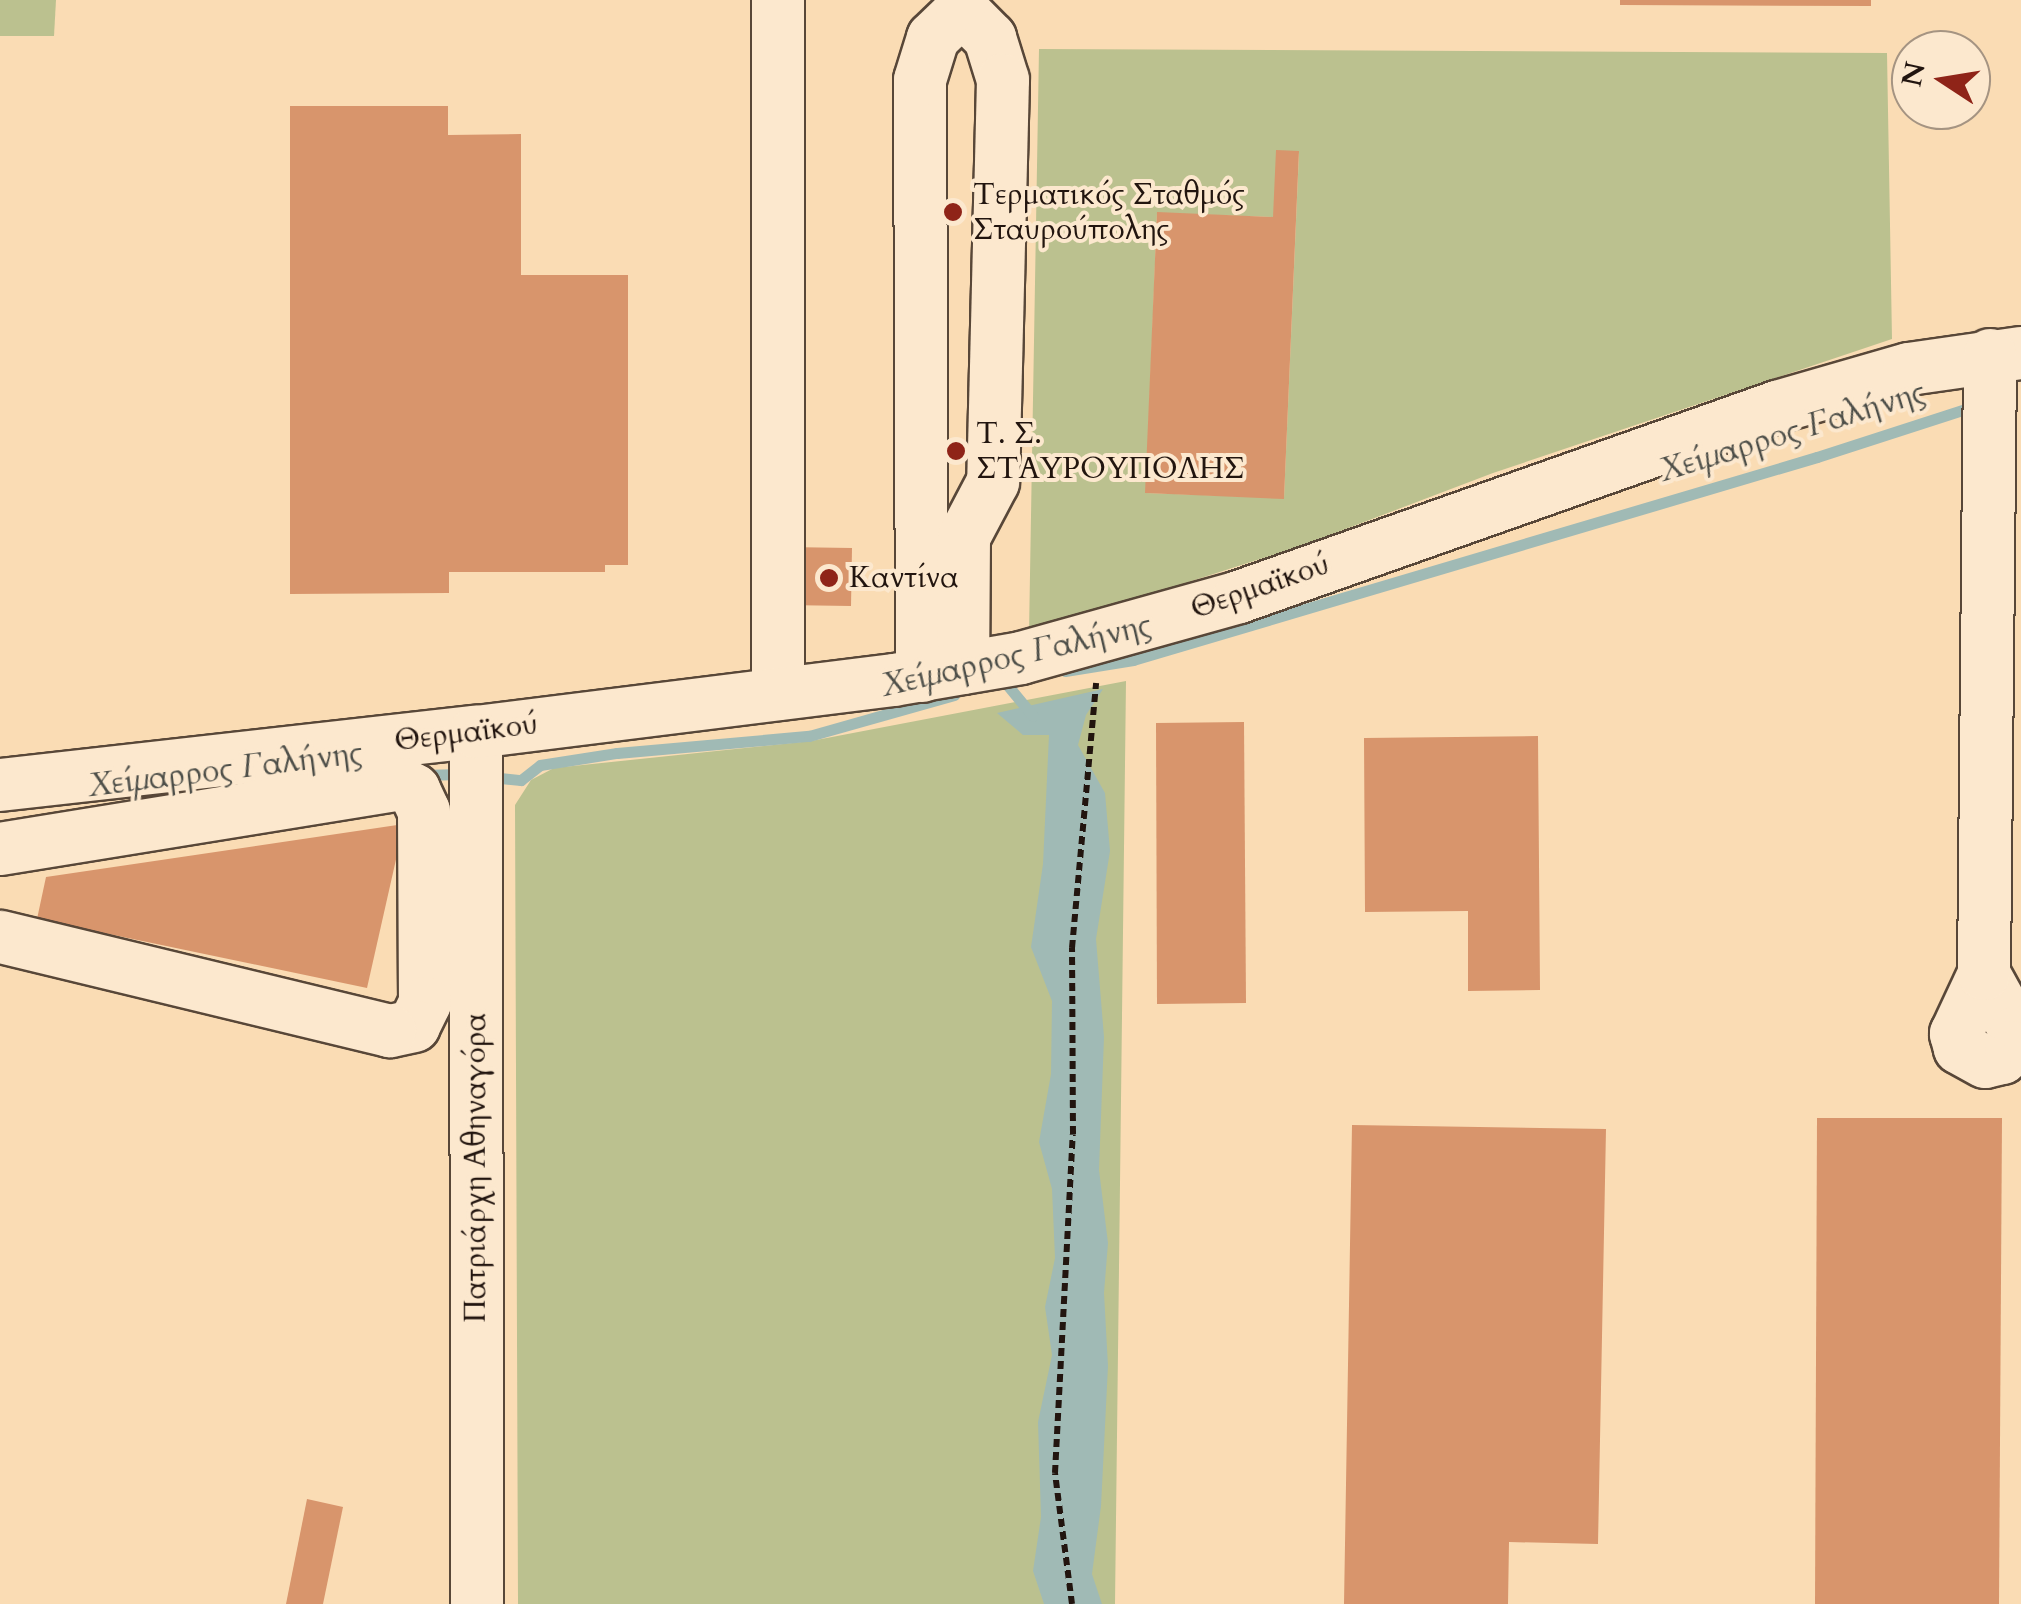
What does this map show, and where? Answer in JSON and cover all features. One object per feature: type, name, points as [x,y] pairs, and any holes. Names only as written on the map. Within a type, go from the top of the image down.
[{"type":"street","points":[[778,0],[778,694]]},
{"type":"street","points":[[962,10],[990,38],[1003,80],[993,482],[964,537],[943,672],[920,80],[934,38],[962,10]]},
{"type":"street","points":[[1984,974],[2006,354]]},
{"type":"street","name":"Θερμαϊκού","points":[[0,785],[476,732],[943,672],[1100,638],[1239,597],[1697,432],[1909,369],[2006,354]]},
{"type":"street","name":"Πατριάρχη Αθηναγόρα","points":[[476,732],[477,1604]]},
{"type":"street","points":[[0,849],[403,784],[414,790],[424,812],[422,1016],[402,1031],[0,937]]},
{"type":"street","points":[[424,944],[476,943]]},
{"type":"path","points":[[1072,1604],[1055,1473],[1073,1134],[1072,948],[1100,638]]},
{"type":"green space","points":[[0,0],[56,0],[54,36],[0,36]]},
{"type":"green space","points":[[1039,49],[1887,53],[1892,339],[1493,473],[1301,546],[1029,633]],"holes":[[[1299,152],[1284,498],[1146,493],[1157,213],[1273,217]]]},
{"type":"green space","points":[[1126,681],[1115,1604],[518,1604],[515,805],[531,780],[554,768],[811,741]]},
{"type":"water","points":[[1103,689],[1086,715],[1078,745],[1105,793],[1110,851],[1096,939],[1104,1037],[1099,1170],[1108,1243],[1104,1293],[1108,1366],[1101,1506],[1092,1574],[1102,1604],[1044,1604],[1033,1571],[1041,1517],[1038,1422],[1052,1355],[1045,1307],[1055,1258],[1052,1189],[1039,1142],[1051,1074],[1052,1001],[1031,947],[1043,864],[1049,735],[1023,735],[997,713]]},
{"type":"building","points":[[1620,0],[1871,0],[1871,6],[1620,5]]},
{"type":"building","points":[[290,106],[448,106],[448,135],[521,134],[521,275],[628,275],[628,565],[605,565],[605,572],[449,572],[449,593],[290,594]]},
{"type":"building","points":[[1276,150],[1299,151],[1284,499],[1145,493],[1157,212],[1273,217]]},
{"type":"building","points":[[786,547],[852,548],[851,606],[784,605]]},
{"type":"building","points":[[1244,722],[1246,1003],[1157,1004],[1156,723]]},
{"type":"building","points":[[1538,736],[1540,990],[1468,991],[1468,911],[1365,912],[1364,738]]},
{"type":"building","points":[[404,824],[367,988],[37,919],[46,877]]},
{"type":"building","points":[[1817,1118],[2002,1118],[1999,1604],[1815,1604]]},
{"type":"building","points":[[1352,1125],[1606,1129],[1598,1544],[1509,1542],[1508,1604],[1344,1604]]},
{"type":"building","points":[[307,1499],[343,1507],[323,1604],[286,1604]]},
{"type":"waterway","name":"Χείμαρρος Γαλήνης","points":[[1065,671],[1133,660],[1817,457],[1978,405]]},
{"type":"waterway","points":[[1004,681],[1033,716]]},
{"type":"waterway","name":"Χείμαρρος Γαλήνης","points":[[491,777],[521,780],[540,765],[617,753],[809,736],[954,695]]},
{"type":"waterway","name":"Χείμαρρος Γαλήνης","points":[[421,775],[462,774]]},
{"type":"place","name":"Τερματικός Σταθμός Σταυρούπολης","points":[[953,212]]},
{"type":"place","name":"Τ. Σ. ΣΤΑΥΡΟΥΠΟΛΗΣ","points":[[956,451]]},
{"type":"place","name":"Καντίνα","points":[[829,578]]}]
